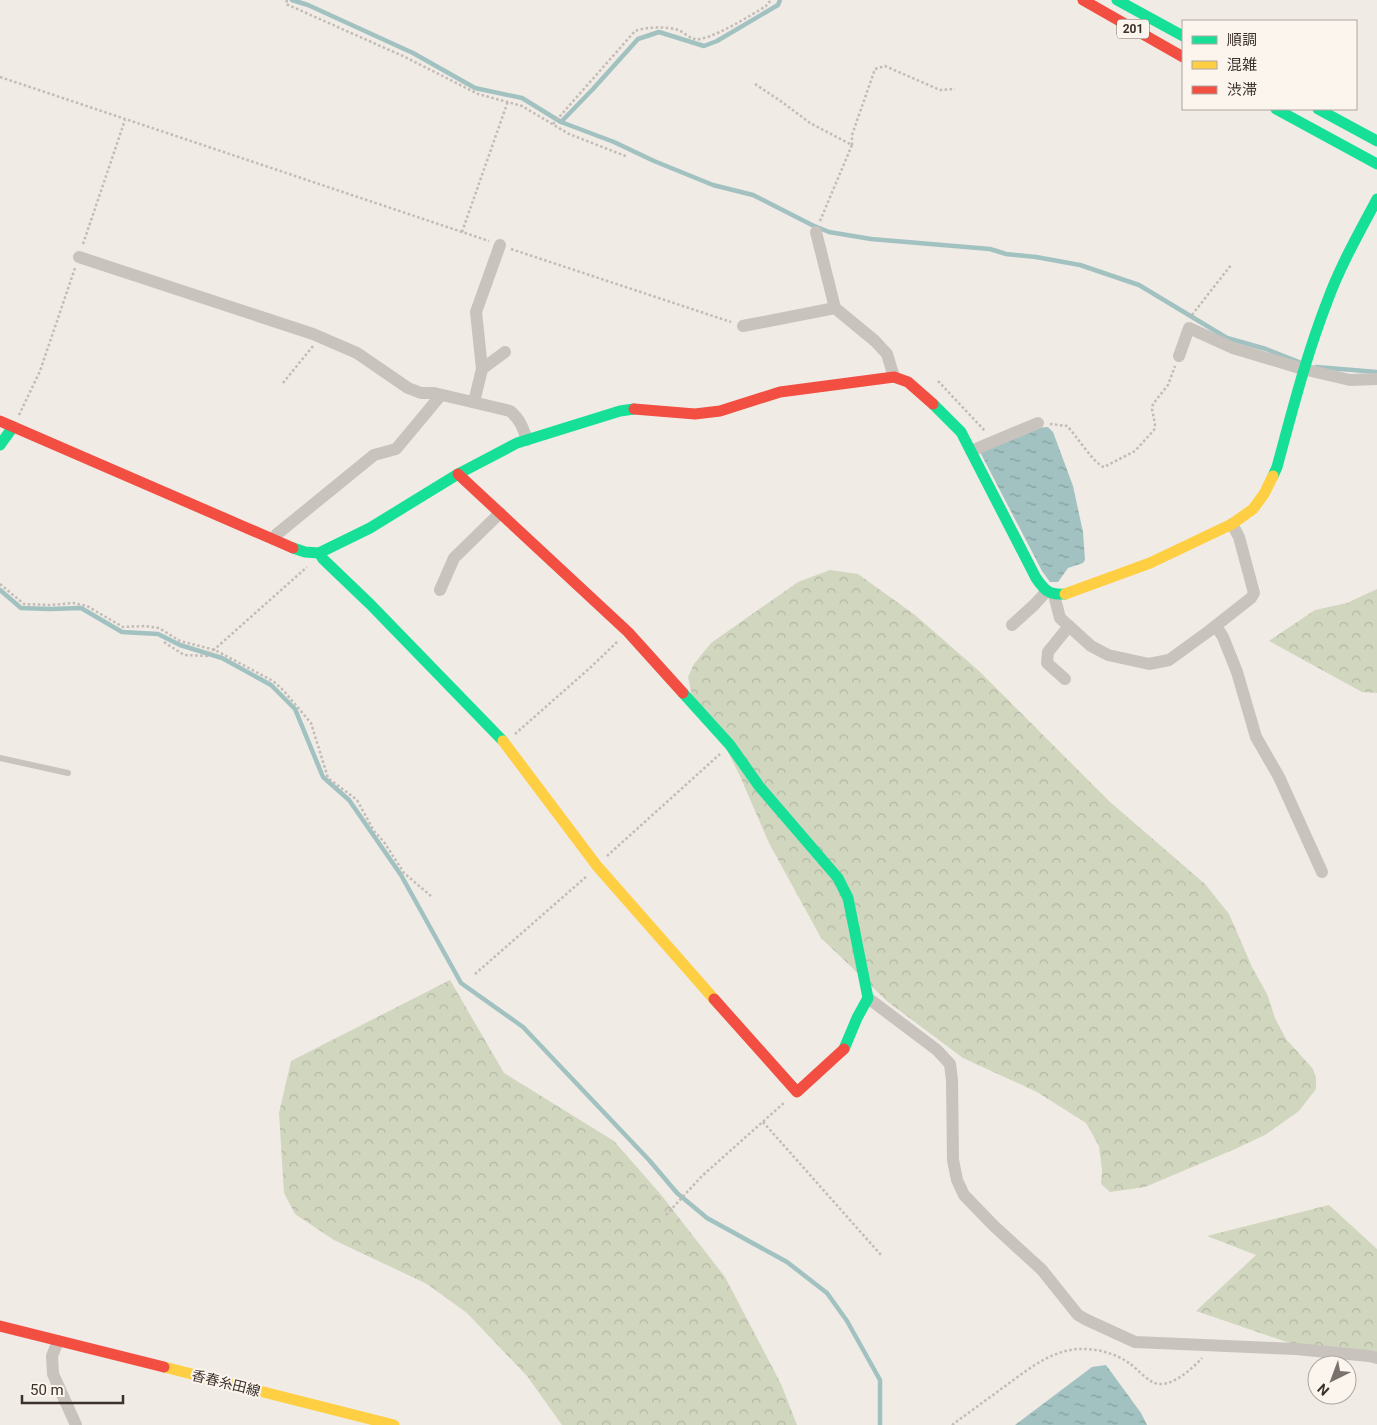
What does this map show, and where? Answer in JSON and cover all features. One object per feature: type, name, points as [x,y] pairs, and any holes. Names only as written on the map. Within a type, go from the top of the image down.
[{"type":"main road","name":"201","points":[[1083,0],[1182,56]]},
{"type":"main road","name":"201","points":[[1116,0],[1182,35]]},
{"type":"main road","points":[[1278,110],[1377,164]]},
{"type":"main road","points":[[1320,110],[1377,141]]},
{"type":"main road","points":[[0,421],[305,552],[316,552],[370,528],[458,474],[517,443],[620,411],[637,409],[695,414],[720,411],[780,392],[894,378],[908,382],[922,393],[961,432],[1043,589],[1050,593],[1067,594],[1150,563],[1232,524],[1253,509],[1264,494],[1277,467],[1304,370],[1327,301],[1345,260],[1377,199]]},
{"type":"main road","points":[[0,445],[12,427]]},
{"type":"main road","points":[[316,552],[370,604],[505,743],[597,866],[798,1092],[845,1048],[857,1018],[868,998],[848,898],[838,878],[759,786],[730,745],[628,632],[458,474]]},
{"type":"main road","name":"香春糸田線","points":[[0,1326],[394,1425]]},
{"type":"street","points":[[816,232],[835,308],[875,341],[887,354],[894,378]]},
{"type":"street","points":[[474,402],[482,369],[476,312],[500,245]]},
{"type":"street","points":[[79,257],[320,337],[357,353],[408,388],[421,393],[441,394],[510,411],[517,417],[523,427],[527,440]]},
{"type":"street","points":[[743,326],[835,308]]},
{"type":"street","points":[[1179,356],[1189,328],[1233,348],[1304,370],[1350,380],[1377,379]]},
{"type":"street","points":[[482,369],[505,352]]},
{"type":"street","points":[[274,539],[277,534],[374,455],[396,448],[441,394]]},
{"type":"street","points":[[971,451],[1037,423]]},
{"type":"street","points":[[440,590],[454,558],[500,513]]},
{"type":"street","points":[[1012,625],[1050,593],[1060,618],[1091,646],[1108,655],[1149,664],[1169,660],[1216,626],[1251,598],[1254,593],[1239,537],[1232,524]]},
{"type":"street","points":[[1065,678],[1047,663],[1048,652],[1069,626]]},
{"type":"street","points":[[1216,626],[1224,637],[1238,672],[1256,737],[1279,777],[1322,872]]},
{"type":"street","points":[[868,998],[938,1050],[950,1064],[953,1160],[957,1180],[964,1195],[994,1226],[1042,1270],[1078,1315],[1135,1342],[1296,1349],[1377,1358]]},
{"type":"street","points":[[58,1341],[52,1356],[53,1374],[76,1425]]},
{"type":"lane","points":[[0,758],[68,772]]},
{"type":"path","points":[[288,0],[286,4],[405,58],[478,94],[522,106],[569,134],[628,157]]},
{"type":"path","points":[[553,124],[635,31],[645,27],[664,28],[676,30],[696,40],[710,37],[766,6],[771,0]]},
{"type":"path","points":[[816,232],[852,144],[852,136],[875,69],[885,66],[940,90],[956,89]]},
{"type":"path","points":[[0,77],[743,326]]},
{"type":"path","points":[[756,84],[810,123],[852,144]]},
{"type":"path","points":[[462,232],[508,101]]},
{"type":"path","points":[[12,427],[40,371],[125,120]]},
{"type":"path","points":[[1189,328],[1189,319],[1231,265]]},
{"type":"path","points":[[283,383],[320,337]]},
{"type":"path","points":[[1037,423],[1067,426],[1097,462],[1104,467],[1135,451],[1154,430],[1153,404],[1168,385],[1179,356]]},
{"type":"path","points":[[938,381],[994,441]]},
{"type":"path","points":[[164,642],[184,655],[207,656],[310,565],[316,552]]},
{"type":"path","points":[[0,584],[24,604],[80,604],[124,627],[145,626],[159,628],[180,641],[215,650],[273,681],[311,723],[328,778],[357,800],[374,831],[384,842],[404,872],[431,896]]},
{"type":"path","points":[[505,743],[628,632]]},
{"type":"path","points":[[475,974],[730,745]]},
{"type":"path","points":[[666,1215],[702,1176],[798,1092]]},
{"type":"path","points":[[763,1122],[881,1255]]},
{"type":"path","points":[[952,1425],[1037,1364],[1054,1355],[1077,1349],[1095,1350],[1116,1355],[1159,1384],[1170,1382],[1191,1369],[1204,1356],[1205,1346]]},
{"type":"green space","points":[[830,570],[858,574],[915,615],[979,671],[1110,802],[1205,884],[1229,914],[1286,1039],[1313,1069],[1316,1078],[1316,1089],[1299,1111],[1265,1135],[1235,1149],[1145,1187],[1110,1192],[1101,1184],[1102,1170],[1099,1146],[1086,1123],[1037,1092],[963,1058],[888,1002],[821,938],[769,843],[727,750],[692,696],[688,677],[694,664],[711,643],[798,582]]},
{"type":"green space","points":[[1377,589],[1377,693],[1362,692],[1269,641],[1315,610],[1347,603]]},
{"type":"green space","points":[[450,980],[504,1073],[614,1141],[662,1196],[725,1277],[781,1384],[797,1425],[562,1425],[527,1376],[467,1313],[427,1284],[334,1240],[295,1214],[284,1193],[279,1113],[291,1061]]},
{"type":"green space","points":[[1329,1205],[1377,1249],[1377,1363],[1357,1359],[1357,1355],[1336,1355],[1310,1350],[1196,1311],[1256,1255],[1207,1236]]},
{"type":"water","points":[[1048,427],[1053,432],[1073,486],[1083,532],[1085,560],[1083,563],[1068,568],[1058,582],[1050,582],[1042,571],[980,452],[1034,428]]},
{"type":"water","points":[[1106,1365],[1141,1413],[1147,1425],[1015,1425],[1092,1367]]},
{"type":"waterway","points":[[292,0],[308,5],[413,53],[475,88],[522,98],[561,122],[614,142],[713,185],[753,195],[829,232],[871,239],[990,249],[1006,254],[1080,265],[1139,285],[1227,338],[1266,349],[1299,362]]},
{"type":"waterway","points":[[561,122],[638,39],[659,32],[704,46],[717,41],[778,5],[780,0]]},
{"type":"waterway","points":[[1316,367],[1377,372]]},
{"type":"waterway","points":[[0,590],[21,608],[81,608],[122,632],[158,634],[180,645],[222,658],[271,685],[295,709],[323,777],[349,800],[401,875],[461,983],[523,1027],[649,1160],[677,1193],[707,1218],[787,1262],[827,1293],[847,1321],[880,1380],[880,1425]]},
{"type":"traffic: fast","points":[[1117,0],[1182,35]]},
{"type":"traffic: fast","points":[[1278,110],[1377,164]]},
{"type":"traffic: fast","points":[[1320,110],[1377,141]]},
{"type":"traffic: fast","points":[[1273,476],[1319,322],[1344,263],[1377,199]]},
{"type":"traffic: fast","points":[[933,404],[961,432],[1036,578],[1048,591],[1055,594],[1065,594]]},
{"type":"traffic: fast","points":[[293,548],[305,552],[319,553],[370,528],[458,474],[517,443],[620,411],[634,409]]},
{"type":"traffic: fast","points":[[0,445],[13,427]]},
{"type":"traffic: fast","points":[[319,553],[503,741]]},
{"type":"traffic: fast","points":[[683,693],[730,745],[759,786],[838,878],[848,898],[868,998],[844,1049]]},
{"type":"traffic: slow","points":[[1065,594],[1150,563],[1232,524],[1253,509],[1264,494],[1273,476]]},
{"type":"traffic: slow","points":[[503,741],[597,866],[714,999]]},
{"type":"traffic: slow","points":[[164,1367],[394,1425]]},
{"type":"traffic: jam","points":[[1083,0],[1182,56]]},
{"type":"traffic: jam","points":[[634,409],[695,414],[720,411],[780,392],[894,377],[908,382],[933,404]]},
{"type":"traffic: jam","points":[[0,421],[293,548]]},
{"type":"traffic: jam","points":[[458,474],[628,632],[683,693]]},
{"type":"traffic: jam","points":[[714,999],[797,1092],[844,1049]]},
{"type":"traffic: jam","points":[[0,1326],[164,1367]]}]
